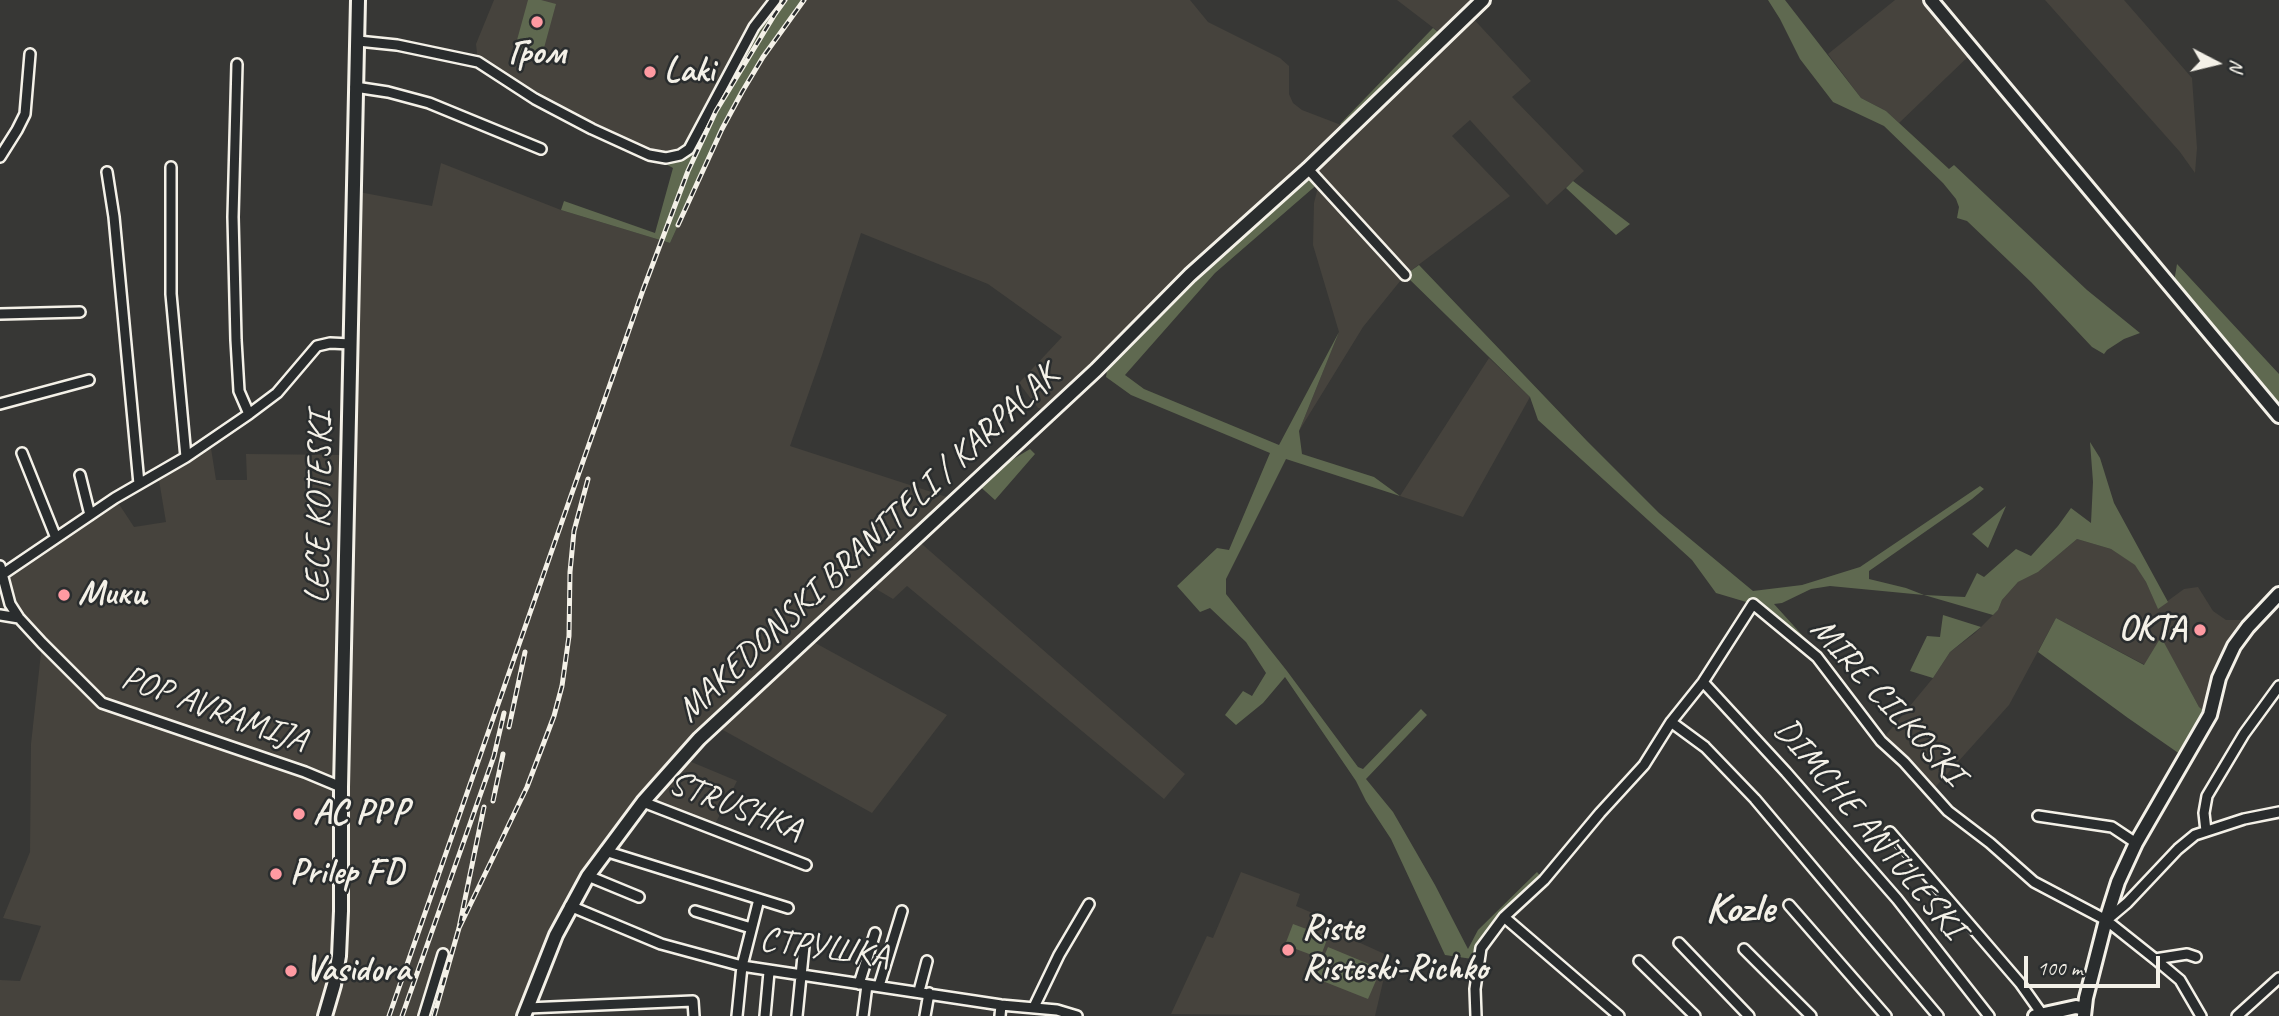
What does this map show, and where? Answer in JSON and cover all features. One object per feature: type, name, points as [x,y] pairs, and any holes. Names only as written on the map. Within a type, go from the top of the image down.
[{"type":"main road","name":"LECE KOTESKI","points":[[325,1016],[339,956],[358,0]]},
{"type":"main road","name":"MAKEDONSKI BRANITELI / KARPALAK","points":[[526,1012],[542,967],[570,906],[588,876],[643,802],[699,739],[1096,370],[1190,275],[1308,169],[1483,0]]},
{"type":"main road","points":[[1931,0],[2279,416]]},
{"type":"main road","points":[[2088,1014],[2106,920],[2118,882],[2136,843],[2210,715],[2219,678],[2234,646],[2279,594]]},
{"type":"main road","name":"DIMCHE ANTULESKI","points":[[2038,1015],[2076,1007],[2088,1014]]},
{"type":"street","points":[[358,41],[397,45],[478,62],[535,99],[592,129],[649,155],[666,158],[680,155],[689,149],[754,27],[775,0]]},
{"type":"street","points":[[0,157],[25,114],[30,54]]},
{"type":"street","points":[[237,64],[233,217],[236,340],[239,391],[249,414]]},
{"type":"street","points":[[355,87],[429,103],[541,149]]},
{"type":"street","points":[[171,167],[171,294],[186,457]]},
{"type":"street","points":[[1308,169],[1405,275]]},
{"type":"street","points":[[107,172],[114,217],[139,484]]},
{"type":"street","points":[[0,314],[80,312]]},
{"type":"street","points":[[1,573],[186,457],[249,414],[277,393],[317,346],[330,343],[351,344]]},
{"type":"street","points":[[0,404],[89,380]]},
{"type":"street","points":[[22,453],[56,538]]},
{"type":"street","points":[[80,475],[90,515]]},
{"type":"street","name":"POP AVRAMIJA","points":[[1,573],[10,604],[19,618],[102,703],[305,772],[341,787]]},
{"type":"street","name":"MIRE CILKOSKI","points":[[1476,1016],[1475,989],[1481,948],[1504,917],[1544,880],[1644,765],[1671,722],[1703,682],[1753,604],[1817,657],[1881,741],[1948,811],[2034,882],[2106,920],[2155,959],[2180,980],[2201,1016]]},
{"type":"street","points":[[0,615],[19,618]]},
{"type":"street","name":"DIMCHE ANTULESKI","points":[[1703,682],[1897,899],[1989,1016]]},
{"type":"street","points":[[2206,831],[2204,813],[2207,796],[2244,734],[2279,690]]},
{"type":"street","name":"DIMCHE ANTULESKI","points":[[1671,722],[1705,747],[1755,799],[1938,1016]]},
{"type":"street","name":"STRUSHKA","points":[[643,802],[806,865]]},
{"type":"street","points":[[2106,920],[2127,903],[2178,849],[2195,835],[2244,819],[2279,812]]},
{"type":"street","points":[[2038,816],[2112,827],[2136,843]]},
{"type":"street","name":"DIMCHE ANTULESKI","points":[[1890,832],[2020,983],[2038,1015]]},
{"type":"street","points":[[605,850],[788,908]]},
{"type":"street","points":[[588,876],[639,897]]},
{"type":"street","points":[[737,1016],[742,966],[759,900]]},
{"type":"street","points":[[1034,1007],[1059,955],[1089,905]]},
{"type":"street","points":[[1788,905],[1886,1016]]},
{"type":"street","name":"СТРУШКА","points":[[570,906],[661,944],[742,966],[1001,1005],[1057,1010],[1077,1016]]},
{"type":"street","points":[[695,911],[751,929]]},
{"type":"street","points":[[879,986],[902,911]]},
{"type":"street","points":[[1504,917],[1619,1016]]},
{"type":"street","points":[[863,1016],[863,984],[875,933]]},
{"type":"street","points":[[1679,943],[1749,1016]]},
{"type":"street","points":[[797,1016],[804,946]]},
{"type":"street","points":[[1744,949],[1811,1016]]},
{"type":"street","points":[[425,1016],[443,954]]},
{"type":"street","points":[[2155,959],[2187,954],[2196,957]]},
{"type":"street","points":[[925,1016],[927,961]]},
{"type":"street","points":[[1639,961],[1695,1016]]},
{"type":"street","points":[[765,1016],[769,971]]},
{"type":"street","points":[[2237,1016],[2279,978]]},
{"type":"street","name":"MAKEDONSKI BRANITELI / KARPALAK","points":[[526,1012],[693,1001],[694,1016]]},
{"type":"street","points":[[1000,1016],[1001,1005]]},
{"type":"shaded area","points":[[494,0],[775,0],[689,149],[666,158],[592,129],[478,62],[476,44]]},
{"type":"shaded area","points":[[804,0],[1190,0],[1208,22],[1280,58],[1289,66],[1289,94],[1293,103],[1302,110],[1349,128],[1444,36],[1397,0],[1483,0],[1469,14],[1531,81],[1512,97],[1584,171],[1547,205],[1470,120],[1452,136],[1510,196],[1405,275],[1363,327],[1299,431],[1339,332],[1313,245],[1314,203],[1319,183],[1308,169],[1052,410],[1038,408],[1019,383],[1062,337],[988,284],[861,233],[790,446],[956,500],[915,538],[1185,774],[1164,799],[907,586],[893,599],[866,583],[808,639],[947,715],[872,813],[714,725],[682,758],[737,781],[712,830],[643,802],[588,876],[524,1016],[0,1016],[0,980],[20,981],[41,926],[3,918],[30,852],[31,744],[42,644],[19,618],[3,575],[115,498],[134,527],[166,522],[158,474],[210,442],[216,480],[247,480],[246,454],[348,455],[354,191],[432,206],[441,163],[561,210],[670,243],[722,129],[742,92],[763,57]]},
{"type":"shaded area","points":[[1895,0],[1943,0],[1936,5],[1973,52],[1899,123],[1886,111],[1861,98],[1828,54]]},
{"type":"shaded area","points":[[2045,0],[2124,0],[2192,78],[2197,148],[2195,173],[2180,152]]},
{"type":"shaded area","points":[[1489,358],[1530,397],[1463,517],[1400,496]]},
{"type":"shaded area","points":[[2077,539],[2111,549],[2136,565],[2158,608],[2184,589],[2198,587],[2213,611],[2226,620],[2243,620],[2248,627],[2234,646],[2210,715],[2199,707],[2161,638],[2145,665],[2056,618],[2009,705],[1931,792],[1881,741],[1933,678],[1950,652],[1975,633],[1998,610],[2002,600],[2018,582],[2038,572]]},
{"type":"shaded area","name":"Riste Risteski-Richko","points":[[1241,872],[1300,894],[1296,906],[1348,928],[1345,936],[1389,956],[1375,1016],[1171,1014],[1207,936],[1213,938]]},
{"type":"green space","name":"Гром","points":[[528,0],[556,4],[541,59],[514,51]]},
{"type":"green space","points":[[775,0],[804,0],[763,57],[742,92],[722,129],[670,243],[561,210],[564,201],[655,233],[673,168],[649,155],[680,155]]},
{"type":"green space","points":[[1768,0],[1785,0],[1861,98],[1886,111],[1949,169],[1954,165],[2087,290],[2140,333],[2124,339],[2104,354],[2092,347],[2031,282],[1967,221],[1957,218],[1959,207],[1956,199],[1884,126],[1833,102],[1800,59]]},
{"type":"green space","points":[[1433,28],[1444,37],[1349,128],[1340,124]]},
{"type":"green space","points":[[1308,169],[1320,182],[1215,273],[1125,375],[1144,389],[1279,445],[1339,332],[1299,431],[1302,454],[1374,477],[1400,496],[1286,459],[1226,579],[1226,594],[1358,767],[1363,769],[1421,709],[1427,715],[1366,779],[1393,812],[1468,949],[1478,930],[1537,872],[1544,880],[1481,948],[1479,960],[1445,955],[1391,839],[1356,781],[1285,677],[1263,703],[1236,725],[1225,715],[1243,691],[1252,696],[1266,673],[1246,642],[1210,608],[1200,612],[1177,586],[1217,548],[1229,550],[1270,453],[1131,395],[1106,377],[1109,357]]},
{"type":"green space","points":[[1573,181],[1630,224],[1616,235],[1566,188]]},
{"type":"green space","points":[[2177,264],[2279,374],[2279,416],[2173,288]]},
{"type":"green space","points":[[1419,265],[1659,513],[1753,591],[1802,585],[1860,567],[1980,486],[1984,489],[1869,571],[1869,579],[1924,595],[1830,586],[1811,589],[1774,604],[1841,678],[1860,707],[1885,736],[1881,741],[1817,657],[1753,604],[1716,593],[1692,560],[1538,420],[1530,397],[1405,275]]},
{"type":"green space","points":[[2090,442],[2100,458],[2114,503],[2168,602],[2158,609],[2135,565],[2111,549],[2077,539],[2038,572],[2018,582],[1993,615],[1924,595],[1965,597],[1977,573],[1984,577],[2016,549],[2031,556],[2071,508],[2091,523],[2093,482]]},
{"type":"green space","points":[[1030,449],[1035,454],[995,500],[975,482]]},
{"type":"green space","points":[[2006,506],[1988,548],[1972,534]]},
{"type":"green space","points":[[1943,615],[1981,627],[1950,652],[1933,678],[1910,671],[1927,636],[1940,637]]},
{"type":"green space","points":[[2056,618],[2144,665],[2161,637],[2199,707],[2210,715],[2187,759],[2038,652]]},
{"type":"green space","points":[[1293,924],[1328,937],[1320,958],[1285,945]]},
{"type":"green space","points":[[1328,947],[1381,969],[1368,999],[1315,978]]},
{"type":"railway","points":[[389,1016],[643,290],[688,171],[716,111],[785,0]]},
{"type":"railway","points":[[678,225],[742,92],[763,57],[804,0]]},
{"type":"railway","points":[[459,928],[527,787],[554,716],[562,686],[569,636],[574,531],[588,479]]},
{"type":"railway","points":[[509,727],[525,652]]},
{"type":"railway","points":[[402,1016],[494,756],[504,713]]},
{"type":"railway","points":[[493,801],[503,754]]},
{"type":"railway","points":[[434,1016],[459,928],[484,807]]},
{"type":"place","name":"Гром","points":[[537,22]]},
{"type":"place","name":"Laki","points":[[650,72]]},
{"type":"place","name":"Мики","points":[[64,595]]},
{"type":"place","name":"OKTA","points":[[2200,630]]},
{"type":"place","name":"АС РРР","points":[[299,814]]},
{"type":"place","name":"Prilep FD","points":[[276,874]]},
{"type":"place","name":"Riste Risteski-Richko","points":[[1288,950]]},
{"type":"place","name":"Vasidora","points":[[291,971]]},
{"type":"district","name":"Kozle","points":[[1740,910]]}]
